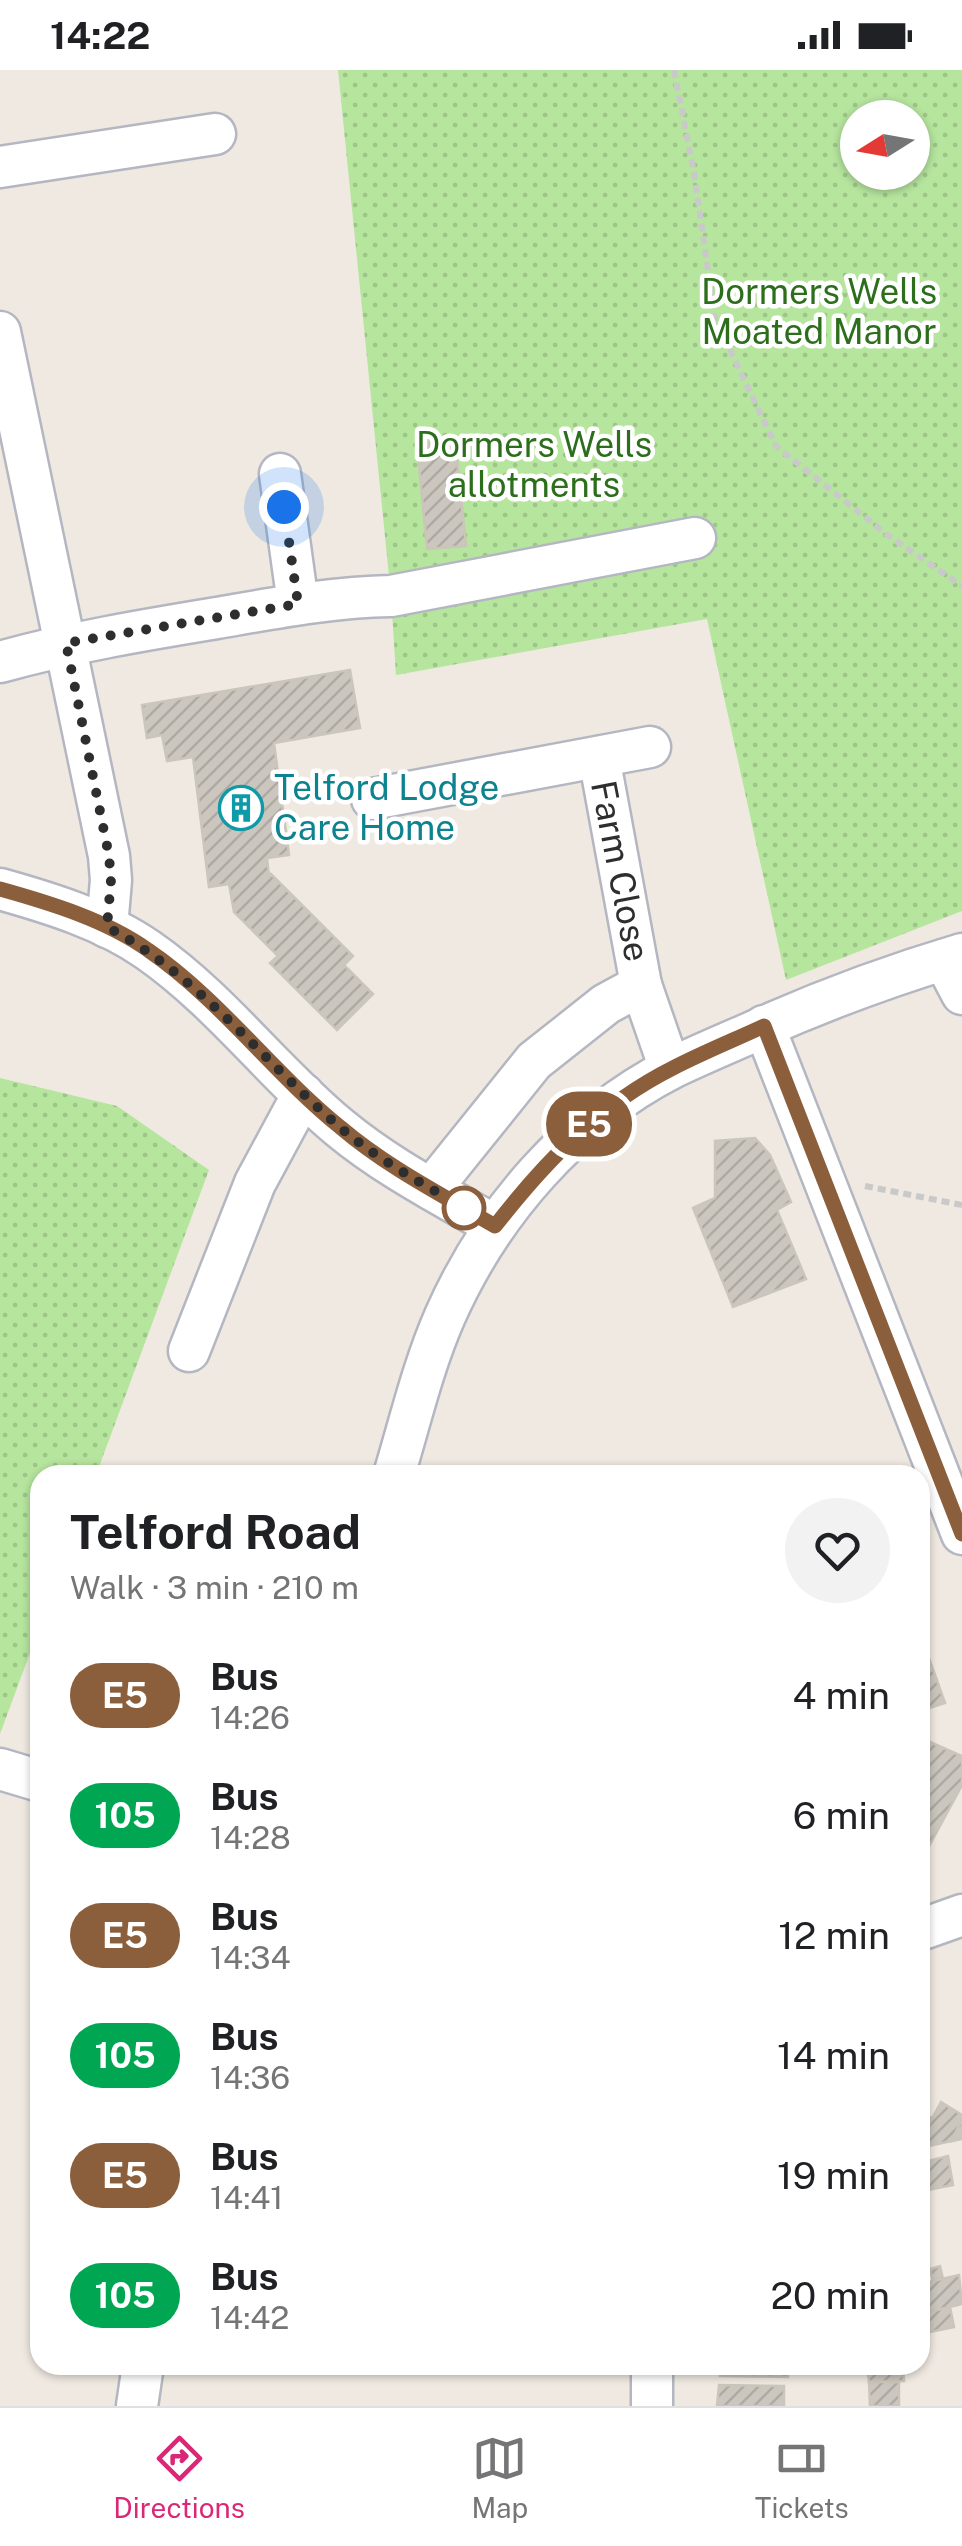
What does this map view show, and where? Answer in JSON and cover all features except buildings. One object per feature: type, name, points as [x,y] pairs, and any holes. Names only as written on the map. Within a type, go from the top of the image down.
[{"type":"street","points":[[0,168],[214,134]]},
{"type":"street","points":[[0,332],[109,856],[107,927]]},
{"type":"street","points":[[280,474],[298,604]]},
{"type":"street","points":[[0,662],[66,643],[298,604],[391,596],[695,538]]},
{"type":"street","name":"Farm Close","points":[[372,799],[650,747]]},
{"type":"street","name":"Farm Close","points":[[598,757],[641,985],[670,1069]]},
{"type":"street","points":[[0,889],[107,927],[149,950],[303,1094],[384,1160],[495,1226]]},
{"type":"street","points":[[397,1465],[445,1316],[495,1226],[536,1174],[575,1135],[621,1099],[670,1069],[764,1026],[884,977],[956,969]]},
{"type":"street","name":"Farm Close","points":[[430,1189],[534,1061],[606,1004],[641,985]]},
{"type":"street","points":[[764,1026],[962,1534]]},
{"type":"street","points":[[188,1350],[255,1183],[303,1094]]},
{"type":"street","points":[[0,1768],[30,1778]]},
{"type":"street","points":[[930,1926],[962,1915]]},
{"type":"street","points":[[136,2406],[141,2375]]},
{"type":"street","points":[[652,2375],[652,2406]]},
{"type":"path","points":[[674,70],[715,319],[776,446],[886,534],[962,586]]},
{"type":"path","points":[[859,1185],[962,1205]]},
{"type":"green space","points":[[338,70],[962,70],[962,911],[786,980],[707,619],[396,675]]},
{"type":"green space","points":[[0,1078],[117,1106],[209,1170],[100,1465],[30,1465],[30,1653],[0,1734]]},
{"type":"bus line","name":"E5","points":[[0,889],[107,927],[149,950],[339,1127],[384,1160],[495,1226],[536,1174],[575,1135],[621,1099],[670,1069],[764,1026],[962,1534]]},
{"type":"place","name":"Telford Lodge Care Home","points":[[241,808]]},
{"type":"route","points":[[284,507],[298,604],[66,643],[109,856],[107,927],[149,950],[183,979],[339,1127],[384,1160],[464,1208]]},
{"type":"park label","name":"Dormers Wells Moated Manor","points":[[819,312]]},
{"type":"park label","name":"Dormers Wells allotments","points":[[534,465]]}]
